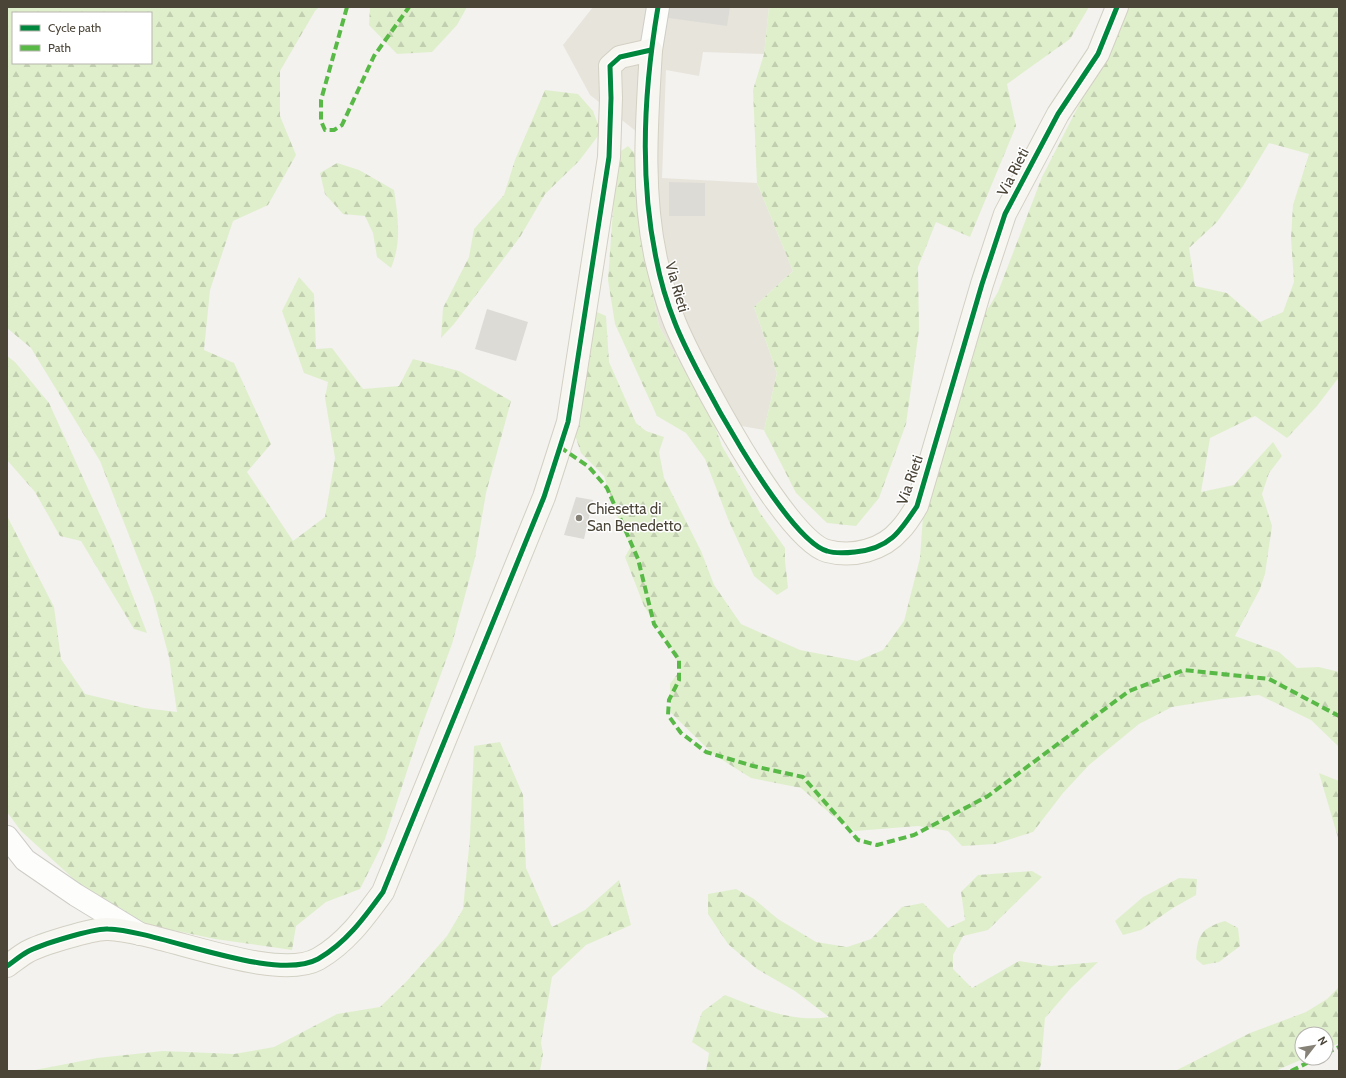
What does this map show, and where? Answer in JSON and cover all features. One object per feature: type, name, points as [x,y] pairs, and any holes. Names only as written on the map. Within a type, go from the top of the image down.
[{"type":"street","points":[[7,966],[28,952],[68,938],[107,929],[143,935],[263,964],[295,966],[317,960],[335,947],[358,926],[383,892],[544,497],[568,422],[609,157],[611,98],[610,66],[620,57],[650,50],[658,7]]},
{"type":"street","name":"Via Rieti","points":[[650,50],[645,146],[648,202],[656,259],[675,323],[704,384],[734,438],[769,491],[802,535],[826,551],[844,554],[863,552],[882,546],[900,530],[917,506],[982,284],[1005,214],[1058,114],[1098,54],[1117,7]]},
{"type":"street","points":[[7,837],[25,860],[76,895],[143,935]]},
{"type":"shaded area","points":[[593,7],[769,7],[764,54],[703,52],[699,76],[666,70],[662,178],[757,183],[793,271],[754,307],[777,373],[764,430],[713,421],[659,326],[637,210],[637,132],[590,95],[563,45]]},
{"type":"green space","points":[[7,7],[319,7],[315,11],[280,71],[280,116],[296,155],[268,205],[233,221],[210,290],[204,350],[234,363],[271,444],[247,472],[293,541],[325,517],[335,458],[325,398],[328,382],[304,373],[282,311],[299,277],[314,294],[316,349],[332,348],[363,389],[399,386],[413,359],[459,371],[511,401],[486,493],[475,558],[452,644],[420,731],[385,839],[360,889],[326,902],[296,926],[292,950],[215,939],[144,924],[78,883],[21,831],[7,812],[7,516],[54,607],[61,659],[85,694],[144,708],[177,712],[169,657],[153,597],[100,461],[31,348],[7,328]]},
{"type":"green space","points":[[370,7],[467,7],[457,25],[432,52],[397,54],[369,25]]},
{"type":"green space","points":[[769,7],[1089,7],[1070,39],[1007,84],[1016,126],[970,237],[936,222],[918,267],[919,330],[906,424],[879,498],[856,526],[827,523],[796,493],[764,430],[777,373],[754,307],[793,271],[757,183],[753,90],[764,54]]},
{"type":"green space","points":[[1121,7],[1339,7],[1339,377],[1317,406],[1287,438],[1255,416],[1210,438],[1201,492],[1234,485],[1273,442],[1282,456],[1269,473],[1262,494],[1272,526],[1265,574],[1260,589],[1235,636],[1279,652],[1297,668],[1319,667],[1339,672],[1339,747],[1311,720],[1259,695],[1221,699],[1172,707],[1139,724],[1089,765],[1063,793],[1033,832],[995,844],[962,846],[948,831],[918,826],[855,831],[833,816],[801,788],[751,778],[713,754],[671,713],[670,684],[681,669],[670,646],[644,606],[625,557],[631,546],[621,527],[604,476],[581,453],[573,429],[587,339],[597,312],[606,316],[609,362],[636,423],[646,431],[664,437],[659,452],[664,478],[701,551],[714,585],[741,624],[800,650],[857,661],[883,650],[904,621],[920,558],[923,516],[981,320],[998,292],[1042,177],[1085,93]],"holes":[[[1269,143],[1309,154],[1293,205],[1291,238],[1294,282],[1283,312],[1260,322],[1227,293],[1195,286],[1189,248],[1217,222],[1243,186]]]},
{"type":"green space","points":[[545,90],[578,94],[593,111],[601,132],[579,161],[545,194],[520,237],[454,324],[441,338],[443,308],[469,257],[474,229],[504,195],[515,160]]},
{"type":"green space","points":[[628,146],[638,157],[637,211],[659,326],[713,421],[722,446],[760,513],[785,548],[788,588],[777,595],[754,576],[728,519],[705,459],[686,433],[657,416],[615,324],[608,280],[617,154]]},
{"type":"green space","points":[[337,163],[359,170],[394,190],[398,220],[398,239],[397,249],[391,268],[377,257],[373,233],[365,216],[343,214],[325,194],[320,173]]},
{"type":"green space","points":[[7,356],[15,362],[49,403],[111,539],[147,633],[134,629],[81,541],[60,536],[35,492],[7,460]]},
{"type":"green space","points":[[500,742],[523,795],[526,868],[552,927],[585,910],[619,880],[631,925],[586,945],[552,977],[541,1043],[543,1054],[540,1071],[30,1071],[97,1058],[163,1051],[234,1054],[274,1047],[337,1014],[380,1007],[406,982],[447,936],[463,909],[470,837],[474,746]]},
{"type":"green space","points":[[1319,773],[1339,781],[1339,841]]},
{"type":"green space","points":[[1032,871],[1042,877],[988,930],[963,936],[953,955],[953,969],[972,988],[1019,961],[1051,966],[1098,962],[1071,988],[1045,1018],[1039,1071],[706,1071],[709,1053],[692,1042],[702,1012],[725,995],[750,1005],[789,1016],[802,1018],[829,1017],[795,991],[757,969],[728,944],[708,914],[708,894],[736,889],[754,899],[778,919],[816,942],[847,947],[871,939],[902,907],[923,903],[948,928],[965,920],[961,892],[978,875]]},
{"type":"green space","points":[[1179,878],[1197,879],[1196,895],[1173,908],[1141,930],[1123,935],[1115,921],[1143,897]]},
{"type":"green space","points":[[1225,921],[1238,928],[1240,946],[1219,962],[1203,965],[1196,959],[1198,944],[1202,933],[1211,926]]},
{"type":"green space","points":[[1339,987],[1339,1043],[1334,1045],[1334,1026],[1294,1026],[1294,1063],[1275,1071],[1175,1071],[1250,1033],[1306,1012],[1327,999]]},
{"type":"building","points":[[664,7],[730,7],[727,26],[661,17]]},
{"type":"building","points":[[669,182],[705,183],[705,216],[669,216]]},
{"type":"building","points":[[487,309],[528,322],[516,361],[475,349]]},
{"type":"building","name":"Chiesetta di San Benedetto","points":[[576,497],[593,500],[584,539],[564,535]]},
{"type":"marked path","points":[[347,7],[321,100],[321,121],[325,130],[334,130],[342,125],[374,56],[409,7]]},
{"type":"marked path","points":[[560,447],[589,467],[607,488],[638,559],[654,624],[679,660],[679,680],[669,700],[668,715],[681,733],[706,752],[753,766],[803,777],[858,840],[877,845],[914,835],[988,796],[1129,691],[1184,670],[1269,679],[1339,716]]},
{"type":"marked path","points":[[1334,1049],[1339,1047]]},
{"type":"marked path","points":[[1291,1071],[1301,1066]]},
{"type":"cycle path","points":[[658,7],[649,69],[645,132],[645,164],[647,196],[656,258],[669,307],[700,376],[719,411],[765,485],[788,516],[809,540],[827,551],[834,553],[867,550],[885,543],[899,531],[917,506],[982,284],[1005,214],[1058,114],[1098,54],[1117,7]]},
{"type":"cycle path","points":[[7,966],[27,952],[43,945],[101,929],[130,932],[246,961],[274,965],[298,965],[318,959],[346,938],[383,892],[544,497],[568,422],[609,157],[611,98],[610,66],[620,57],[651,50]]},
{"type":"place","name":"Chiesetta di San Benedetto","points":[[579,518]]}]
